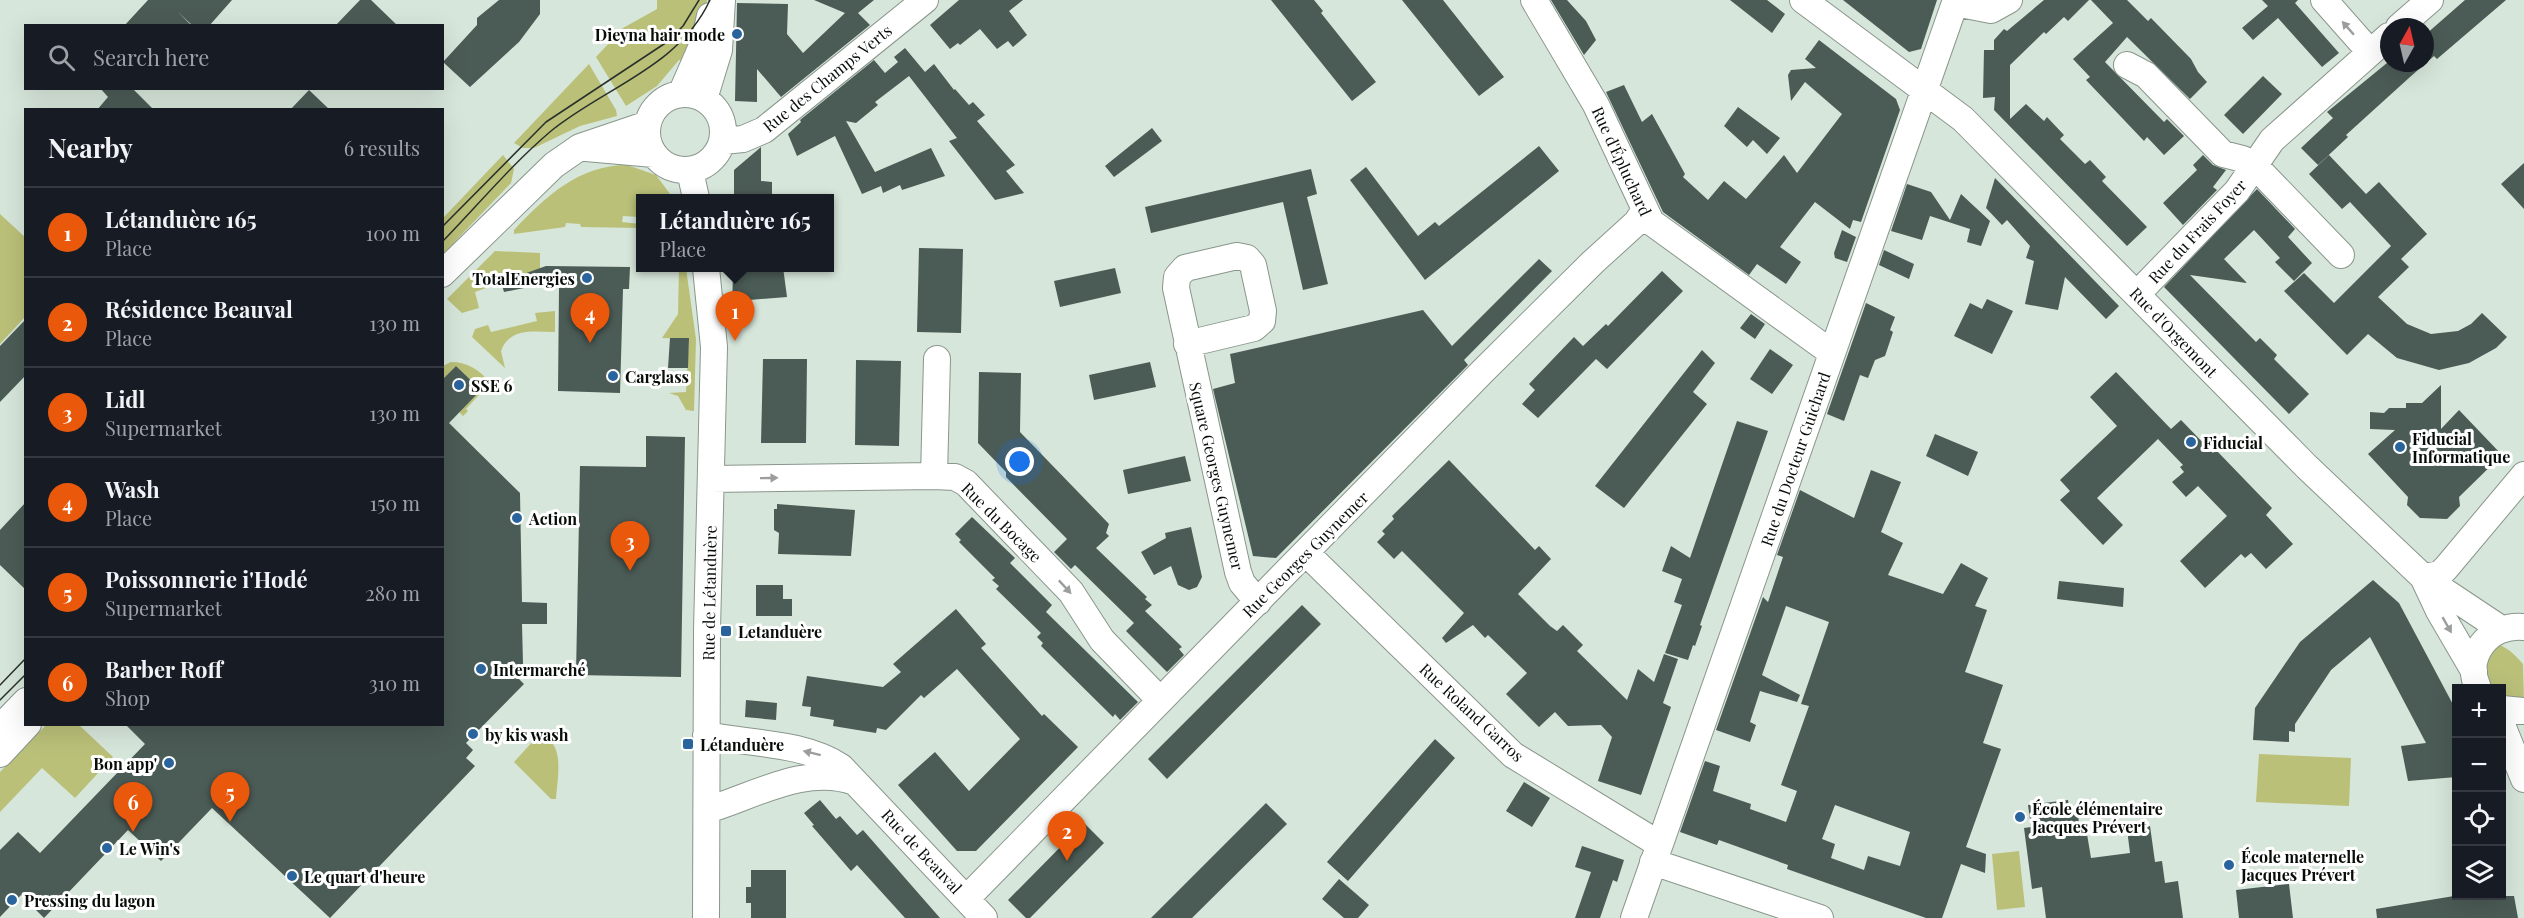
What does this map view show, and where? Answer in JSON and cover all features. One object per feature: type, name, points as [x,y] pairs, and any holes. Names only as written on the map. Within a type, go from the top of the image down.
[{"type":"street","points":[[693,97],[711,0]]},
{"type":"street","points":[[693,97],[719,50],[722,0]]},
{"type":"street","name":"Rue des Champs Verts","points":[[723,141],[744,139],[764,130],[925,0]]},
{"type":"street","name":"Rue d'Épluchard","points":[[1534,0],[1596,105],[1651,222],[1832,353]]},
{"type":"street","name":"Rue d'Orgemont","points":[[1803,0],[1923,91],[1964,119],[2298,459],[2423,577],[2513,628]]},
{"type":"street","points":[[1955,1],[1991,10],[2009,0]]},
{"type":"street","points":[[2324,0],[2370,52]]},
{"type":"street","points":[[2409,18],[2430,0]]},
{"type":"street","name":"Rue du Docteur Guichard","points":[[1634,918],[1955,1]]},
{"type":"street","name":"Rue du Frais Foyer","points":[[2137,294],[2237,191],[2272,140],[2380,44]]},
{"type":"street","name":"Rue du Frais Foyer","points":[[2127,65],[2146,75],[2223,154],[2243,159],[2256,166],[2341,255]]},
{"type":"street","points":[[693,97],[720,117],[723,141],[714,159],[690,171],[671,168],[654,154],[647,136],[648,124],[660,104],[693,97]]},
{"type":"street","points":[[444,272],[554,165],[580,147],[648,124]]},
{"type":"street","points":[[580,147],[654,154]]},
{"type":"street","points":[[690,171],[695,194]]},
{"type":"street","name":"Rue Georges Guynemer","points":[[966,898],[1159,699],[1258,602],[1577,278],[1637,222],[1644,211]]},
{"type":"street","name":"Rue de Létanduère","points":[[706,918],[706,735],[714,346],[707,272]]},
{"type":"street","name":"Square Georges Guynemer","points":[[1187,344],[1239,577],[1258,602]]},
{"type":"street","points":[[934,476],[937,359]]},
{"type":"street","points":[[2423,577],[2440,574],[2524,475]]},
{"type":"street","name":"Rue du Bocage","points":[[711,479],[955,477],[966,483],[1071,592],[1102,640],[1159,699]]},
{"type":"street","name":"Rue Roland Garros","points":[[1306,553],[1513,755],[1656,853],[1820,918]]},
{"type":"street","name":"Rue d'Orgemont","points":[[2423,577],[2476,680]]},
{"type":"street","name":"Rue d'Orgemont","points":[[2476,680],[2481,646],[2513,628]]},
{"type":"street","points":[[0,728],[24,703]]},
{"type":"street","points":[[2506,709],[2524,711]]},
{"type":"street","points":[[0,754],[26,726]]},
{"type":"street","points":[[2506,734],[2524,779]]},
{"type":"street","name":"Rue de Beauval","points":[[706,735],[825,756],[861,784],[984,918]]},
{"type":"street","points":[[707,810],[809,776],[836,776],[861,784]]},
{"type":"green space","points":[[657,0],[707,0],[703,19],[685,62],[679,60],[657,86],[626,106],[596,57],[623,28],[657,9]]},
{"type":"green space","points":[[589,64],[616,110],[617,116],[580,126],[534,148],[523,148],[514,143]]},
{"type":"green space","points":[[503,155],[514,169],[511,183],[444,253],[444,217]]},
{"type":"green space","points":[[627,165],[656,175],[670,194],[636,194],[636,217],[623,216],[622,222],[636,224],[636,228],[581,227],[580,224],[566,223],[565,227],[514,234],[514,230],[538,206],[564,185],[578,177],[610,166]]},
{"type":"green space","points":[[0,214],[24,236],[24,318],[0,344]]},
{"type":"green space","points":[[495,251],[540,253],[540,287],[529,287],[527,273],[475,292],[479,308],[462,313],[447,299]]},
{"type":"green space","points":[[679,272],[687,272],[696,339],[694,411],[686,410],[678,396],[669,393],[686,392],[689,339],[662,338],[678,314]]},
{"type":"green space","points":[[555,311],[555,332],[524,332],[510,338],[505,343],[501,351],[505,368],[472,337],[475,329],[488,325],[491,332],[537,321],[535,313]]},
{"type":"green space","points":[[451,362],[463,363],[482,374],[490,383],[466,409],[468,411],[463,416],[444,395],[481,390],[456,366],[444,379],[444,366]]},
{"type":"green space","points":[[2492,643],[2513,653],[2523,664],[2524,703],[2506,701],[2506,684],[2485,684],[2482,659]]},
{"type":"green space","points":[[45,726],[80,726],[113,757],[75,798],[42,768],[0,812],[0,772]]},
{"type":"green space","points":[[545,738],[551,742],[558,756],[556,799],[551,799],[514,762],[535,739]]},
{"type":"green space","points":[[2259,754],[2351,758],[2349,806],[2256,802]]},
{"type":"green space","points":[[2019,851],[2025,907],[1997,910],[1992,854]]},
{"type":"building","points":[[148,0],[232,0],[211,24],[191,24],[178,12],[190,24],[126,24]]},
{"type":"building","points":[[360,0],[371,0],[396,24],[337,24]]},
{"type":"building","points":[[499,0],[540,0],[540,14],[519,42],[470,87],[444,61],[477,25],[477,18]]},
{"type":"building","points":[[814,0],[874,0],[858,13],[870,25],[781,97],[757,69],[757,102],[735,101],[737,3],[788,4],[787,34],[803,53],[845,13]]},
{"type":"building","points":[[959,0],[1023,0],[1009,11],[1027,35],[1013,47],[1008,41],[997,49],[980,29],[960,45],[958,43],[950,49],[930,25]]},
{"type":"building","points":[[1271,0],[1314,0],[1323,11],[1321,13],[1376,82],[1352,101]]},
{"type":"building","points":[[1402,0],[1443,0],[1504,77],[1479,96]]},
{"type":"building","points":[[1551,0],[1567,0],[1586,21],[1596,40],[1584,55]]},
{"type":"building","points":[[1730,0],[1767,0],[1785,14],[1772,33]]},
{"type":"building","points":[[1843,0],[1937,0],[1921,49],[1909,52]]},
{"type":"building","points":[[2044,0],[2089,0],[2068,21],[2064,17],[2046,34],[2044,32],[2010,65],[2010,119],[2026,104],[2044,121],[2047,117],[2064,135],[2060,139],[2085,164],[2090,160],[2106,177],[2102,181],[2147,227],[2127,246],[1994,110],[1995,97],[1983,98],[1984,50],[1994,50],[1994,40],[2004,29],[2007,31]]},
{"type":"building","points":[[2091,0],[2127,0],[2148,21],[2151,18],[2191,59],[2207,82],[2190,99],[2127,37],[2105,62],[2164,122],[2167,119],[2184,136],[2164,155],[2147,137],[2144,141],[2086,80],[2090,77],[2073,59],[2113,23]]},
{"type":"building","points":[[2262,0],[2298,0],[2295,3],[2339,53],[2322,67],[2278,18],[2253,40],[2242,28],[2268,6]]},
{"type":"building","points":[[2465,0],[2506,0],[2437,59],[2434,56],[2434,27]]},
{"type":"building","points":[[1819,40],[1896,99],[1900,110],[1861,222],[1853,220],[1850,229],[1815,202],[1780,247],[1801,262],[1786,284],[1757,264],[1749,275],[1663,212],[1606,92],[1624,85],[1642,122],[1652,114],[1685,174],[1683,177],[1708,200],[1724,181],[1746,199],[1784,155],[1797,173],[1842,114],[1805,82],[1791,101],[1788,75],[1791,70],[1816,68],[1805,59]]},
{"type":"building","points":[[905,48],[925,72],[934,64],[969,105],[973,102],[985,115],[977,121],[1015,165],[1006,171],[1024,193],[995,200],[949,141],[957,138],[909,76],[875,102],[878,105],[856,123],[846,121],[875,172],[931,148],[945,176],[902,190],[900,185],[883,193],[881,186],[862,194],[835,136],[797,156],[788,134],[801,122],[800,120],[874,60],[885,73],[898,62],[894,57]]},
{"type":"building","points":[[2380,69],[2380,72],[2416,72],[2346,135],[2348,137],[2318,165],[2301,148],[2333,118],[2327,112]]},
{"type":"building","points":[[2263,76],[2282,94],[2243,134],[2224,115]]},
{"type":"building","points":[[102,90],[134,90],[152,108],[99,108],[108,97]]},
{"type":"building","points":[[309,90],[328,108],[292,108]]},
{"type":"building","points":[[1738,107],[1780,138],[1767,154],[1753,140],[1747,147],[1724,126]]},
{"type":"building","points":[[1152,128],[1162,141],[1114,177],[1105,166]]},
{"type":"building","points":[[1539,146],[1559,171],[1425,280],[1350,180],[1366,167],[1418,236],[1435,222],[1439,226]]},
{"type":"building","points":[[761,147],[761,181],[772,182],[772,194],[734,194],[734,170]]},
{"type":"building","points":[[2203,155],[2213,165],[2226,170],[2213,187],[2217,190],[2183,225],[2163,203],[2197,170],[2193,165]]},
{"type":"building","points":[[2329,155],[2366,194],[2379,182],[2427,234],[2401,259],[2409,267],[2378,297],[2407,324],[2431,334],[2458,331],[2471,324],[2482,313],[2507,337],[2496,348],[2469,363],[2439,370],[2397,358],[2368,334],[2347,355],[2284,291],[2304,273],[2334,303],[2391,246],[2350,202],[2342,209],[2309,174]]},
{"type":"building","points":[[2524,163],[2524,209],[2501,184]]},
{"type":"building","points":[[1311,169],[1317,194],[1307,197],[1328,284],[1303,290],[1283,202],[1151,233],[1145,207]]},
{"type":"building","points":[[1995,178],[2119,306],[2106,319],[2065,277],[2058,310],[2025,304],[2034,261],[2026,258],[2030,246],[2007,220],[2002,225],[1986,208]]},
{"type":"building","points":[[1907,184],[1931,192],[1950,220],[1961,194],[1990,221],[1981,246],[1967,242],[1970,229],[1930,216],[1922,240],[1891,231]]},
{"type":"building","points":[[2257,189],[2295,229],[2288,237],[2312,263],[2294,281],[2275,262],[2280,258],[2254,230],[2224,259],[2247,283],[2190,275],[2256,342],[2260,338],[2277,355],[2274,359],[2309,394],[2289,414],[2164,287]]},
{"type":"building","points":[[1842,230],[1856,237],[1847,262],[1835,258],[1834,253]]},
{"type":"building","points":[[919,248],[963,249],[961,333],[917,332]]},
{"type":"building","points":[[1884,250],[1914,264],[1909,279],[1879,265]]},
{"type":"building","points":[[1539,259],[1552,271],[1464,360],[1468,365],[1276,558],[1253,556],[1213,389],[1235,383],[1230,354],[1423,310],[1452,346]]},
{"type":"building","points":[[546,266],[630,267],[629,289],[623,289],[620,393],[558,391],[559,288],[544,288],[544,284],[504,292],[501,282]]},
{"type":"building","points":[[1115,268],[1121,293],[1060,307],[1054,281]]},
{"type":"building","points":[[1662,271],[1683,291],[1607,369],[1596,359],[1538,418],[1522,404],[1535,390],[1529,384],[1574,337],[1583,346],[1606,324],[1608,326]]},
{"type":"building","points":[[733,272],[784,272],[787,297],[749,300],[749,317],[732,316]]},
{"type":"building","points":[[1987,299],[2013,311],[1992,354],[1954,336],[1970,303],[1982,309]]},
{"type":"building","points":[[1866,303],[1895,317],[1890,330],[1893,332],[1885,356],[1875,360],[1868,378],[1860,375],[1844,421],[1827,414]]},
{"type":"building","points":[[1751,314],[1765,324],[1755,339],[1740,328]]},
{"type":"building","points":[[24,321],[24,377],[0,402],[0,346]]},
{"type":"building","points":[[670,338],[689,338],[688,368],[668,368]]},
{"type":"building","points":[[1770,349],[1793,365],[1772,394],[1750,379]]},
{"type":"building","points":[[1702,350],[1715,363],[1693,392],[1707,404],[1624,508],[1595,486]]},
{"type":"building","points":[[763,359],[807,359],[806,443],[761,443]]},
{"type":"building","points":[[856,360],[901,361],[899,446],[855,445]]},
{"type":"building","points":[[1150,362],[1156,387],[1094,400],[1089,375]]},
{"type":"building","name":"Intermarché","points":[[456,366],[481,390],[449,423],[520,493],[522,602],[547,603],[547,624],[522,624],[523,664],[514,674],[524,684],[466,743],[473,750],[466,758],[475,766],[330,918],[212,808],[161,861],[128,830],[44,918],[21,895],[0,917],[0,850],[18,832],[40,853],[145,744],[127,726],[444,726],[444,378]]},
{"type":"building","points":[[979,372],[1021,373],[1020,432],[1109,524],[1106,533],[1109,536],[1096,548],[1147,597],[1145,599],[1152,605],[1145,611],[1182,647],[1179,649],[1184,655],[1167,672],[1126,631],[1134,623],[1075,565],[1071,569],[1054,552],[1067,539],[1006,477],[1006,472],[978,443]]},
{"type":"building","points":[[2116,372],[2171,429],[2181,420],[2213,453],[2216,450],[2272,508],[2266,515],[2293,544],[2266,569],[2251,553],[2245,558],[2241,554],[2205,588],[2180,561],[2227,516],[2198,486],[2186,497],[2172,482],[2184,472],[2180,467],[2183,465],[2158,439],[2097,498],[2123,525],[2103,545],[2060,500],[2070,491],[2060,480],[2117,426],[2090,397]]},
{"type":"building","points":[[2441,385],[2441,429],[2459,410],[2502,455],[2459,497],[2460,506],[2447,519],[2420,518],[2407,505],[2408,497],[2368,454],[2395,430],[2370,429],[2370,412],[2384,413],[2389,408],[2406,408],[2406,403],[2422,403]]},
{"type":"building","points":[[1737,421],[1768,431],[1700,625],[1702,626],[1688,660],[1665,653],[1682,605],[1674,602],[1682,579],[1662,571],[1671,546],[1690,558]]},
{"type":"building","points":[[1935,434],[1978,452],[1968,476],[1926,456]]},
{"type":"building","points":[[646,436],[685,437],[681,677],[576,675],[580,466],[646,467]]},
{"type":"building","points":[[1185,456],[1191,481],[1128,494],[1123,470]]},
{"type":"building","points":[[1449,460],[1535,550],[1539,546],[1551,559],[1518,594],[1557,631],[1563,625],[1583,645],[1577,651],[1627,700],[1638,669],[1654,682],[1664,654],[1678,659],[1663,703],[1671,707],[1641,795],[1598,781],[1612,737],[1601,725],[1568,726],[1555,712],[1539,727],[1506,694],[1527,673],[1488,635],[1485,638],[1473,625],[1446,643],[1442,638],[1464,613],[1402,551],[1394,559],[1377,542],[1385,534],[1382,531],[1394,519],[1392,516]]},
{"type":"building","points":[[1871,470],[1901,482],[1881,532],[1903,543],[1888,575],[1943,594],[1961,563],[1988,578],[1975,606],[1987,610],[1965,672],[2003,685],[1983,743],[2001,749],[1966,847],[1986,854],[1985,873],[1961,864],[1942,918],[1926,918],[1787,869],[1788,865],[1719,840],[1717,845],[1680,832],[1705,761],[1720,766],[1713,791],[1751,804],[1750,809],[1786,822],[1797,791],[1781,785],[1809,706],[1801,704],[1829,622],[1786,606],[1762,675],[1800,695],[1797,702],[1760,691],[1750,722],[1756,725],[1750,742],[1716,730],[1763,597],[1768,602],[1783,557],[1777,555],[1800,490],[1854,518]],"holes":[[[1835,805],[1910,832],[1900,866],[1868,856],[1864,870],[1831,858],[1835,844],[1822,839]]]},
{"type":"building","points":[[24,504],[24,588],[0,565],[0,530]]},
{"type":"building","points":[[777,504],[855,510],[851,556],[778,554],[779,533],[774,530],[774,509],[777,509]]},
{"type":"building","points":[[972,517],[1015,558],[1010,563],[1052,605],[1046,612],[1138,702],[1120,720],[1115,714],[1113,717],[1041,646],[1043,643],[1037,637],[1041,633],[996,589],[999,586],[992,580],[995,578],[959,542],[961,540],[955,534]]},
{"type":"building","points":[[1191,527],[1202,577],[1197,587],[1189,590],[1178,585],[1171,566],[1154,575],[1141,552],[1166,538],[1165,533]]},
{"type":"building","points":[[2373,580],[2399,603],[2452,703],[2452,777],[2408,781],[2401,746],[2426,743],[2370,637],[2331,670],[2295,724],[2295,732],[2289,731],[2289,742],[2253,740],[2255,708],[2300,642]]},
{"type":"building","points":[[2059,581],[2124,588],[2123,607],[2057,599]]},
{"type":"building","points":[[756,585],[783,585],[783,599],[792,599],[792,616],[756,616]]},
{"type":"building","points":[[1302,605],[1321,624],[1167,779],[1148,759]]},
{"type":"building","points":[[956,609],[986,644],[981,648],[1042,716],[1044,714],[1078,747],[976,851],[957,851],[898,785],[935,752],[969,791],[1020,739],[957,669],[924,698],[921,695],[886,730],[877,728],[876,733],[833,726],[834,720],[810,716],[811,707],[802,706],[807,676],[883,687],[901,672],[893,664]]},
{"type":"building","points":[[746,700],[777,703],[776,720],[745,717]]},
{"type":"building","points":[[1435,739],[1455,758],[1348,881],[1327,862]]},
{"type":"building","points":[[1524,782],[1550,798],[1532,827],[1506,811]]},
{"type":"building","points":[[820,800],[836,819],[840,816],[857,835],[863,830],[940,918],[905,918],[857,865],[851,871],[812,826],[814,825],[804,813]]},
{"type":"building","name":"École élémentaire Jacques Prévert","points":[[2068,800],[2070,814],[2078,813],[2080,835],[2087,834],[2091,858],[2130,853],[2127,829],[2150,826],[2155,862],[2162,861],[2165,883],[2178,881],[2183,918],[2046,918],[2042,887],[2032,889],[2024,828],[2031,827],[2028,805]]},
{"type":"building","points":[[1266,803],[1287,824],[1192,918],[1151,918]]},
{"type":"building","points":[[1084,823],[1104,843],[1030,918],[1026,918],[1008,900]]},
{"type":"building","points":[[1582,846],[1624,860],[1617,882],[1613,880],[1600,918],[1575,918],[1591,872],[1575,867]]},
{"type":"building","points":[[751,870],[786,870],[786,918],[751,918],[751,903],[746,903],[746,887],[751,887]]},
{"type":"building","points":[[1339,879],[1369,905],[1358,918],[1344,918],[1322,899]]},
{"type":"building","points":[[2289,884],[2293,918],[2239,918],[2236,890]]},
{"type":"building","points":[[2452,896],[2452,900],[2506,900],[2506,896],[2514,896],[2518,918],[2377,918],[2376,909]]},
{"type":"tram line","points":[[444,225],[546,122],[667,42],[683,26],[699,0]]},
{"type":"tram line","points":[[444,240],[509,171],[551,131],[572,115],[639,74],[680,43],[710,0]]},
{"type":"tram line","points":[[0,685],[24,660]]},
{"type":"tram line","points":[[0,700],[24,676]]},
{"type":"place","name":"Dieyna hair mode","points":[[737,34]]},
{"type":"place","name":"TotalEnergies","points":[[587,278]]},
{"type":"place","name":"Létanduère 165","points":[[735,341]]},
{"type":"place","name":"Wash","points":[[590,343]]},
{"type":"place","name":"Carglass","points":[[613,376]]},
{"type":"place","name":"SSE 6","points":[[459,385]]},
{"type":"place","name":"Fiducial","points":[[2191,442]]},
{"type":"place","name":"Fiducial Informatique","points":[[2400,447]]},
{"type":"place","name":"Action","points":[[517,518]]},
{"type":"place","name":"Lidl","points":[[630,571]]},
{"type":"place","name":"Letanduère","points":[[726,631]]},
{"type":"place","name":"Intermarché","points":[[481,669]]},
{"type":"place","name":"by kis wash","points":[[473,734]]},
{"type":"place","name":"Létanduère","points":[[688,744]]},
{"type":"place","name":"Bon app'","points":[[169,763]]},
{"type":"place","name":"École élémentaire Jacques Prévert","points":[[2020,817]]},
{"type":"place","name":"Poissonnerie i'Hodé","points":[[230,822]]},
{"type":"place","name":"Barber Roff","points":[[133,832]]},
{"type":"place","name":"Le Win's","points":[[107,848]]},
{"type":"place","name":"Résidence Beauval","points":[[1067,861]]},
{"type":"place","name":"École maternelle Jacques Prévert","points":[[2229,865]]},
{"type":"place","name":"Le quart d'heure","points":[[292,876]]},
{"type":"place","name":"Pressing du lagon","points":[[12,900]]}]
